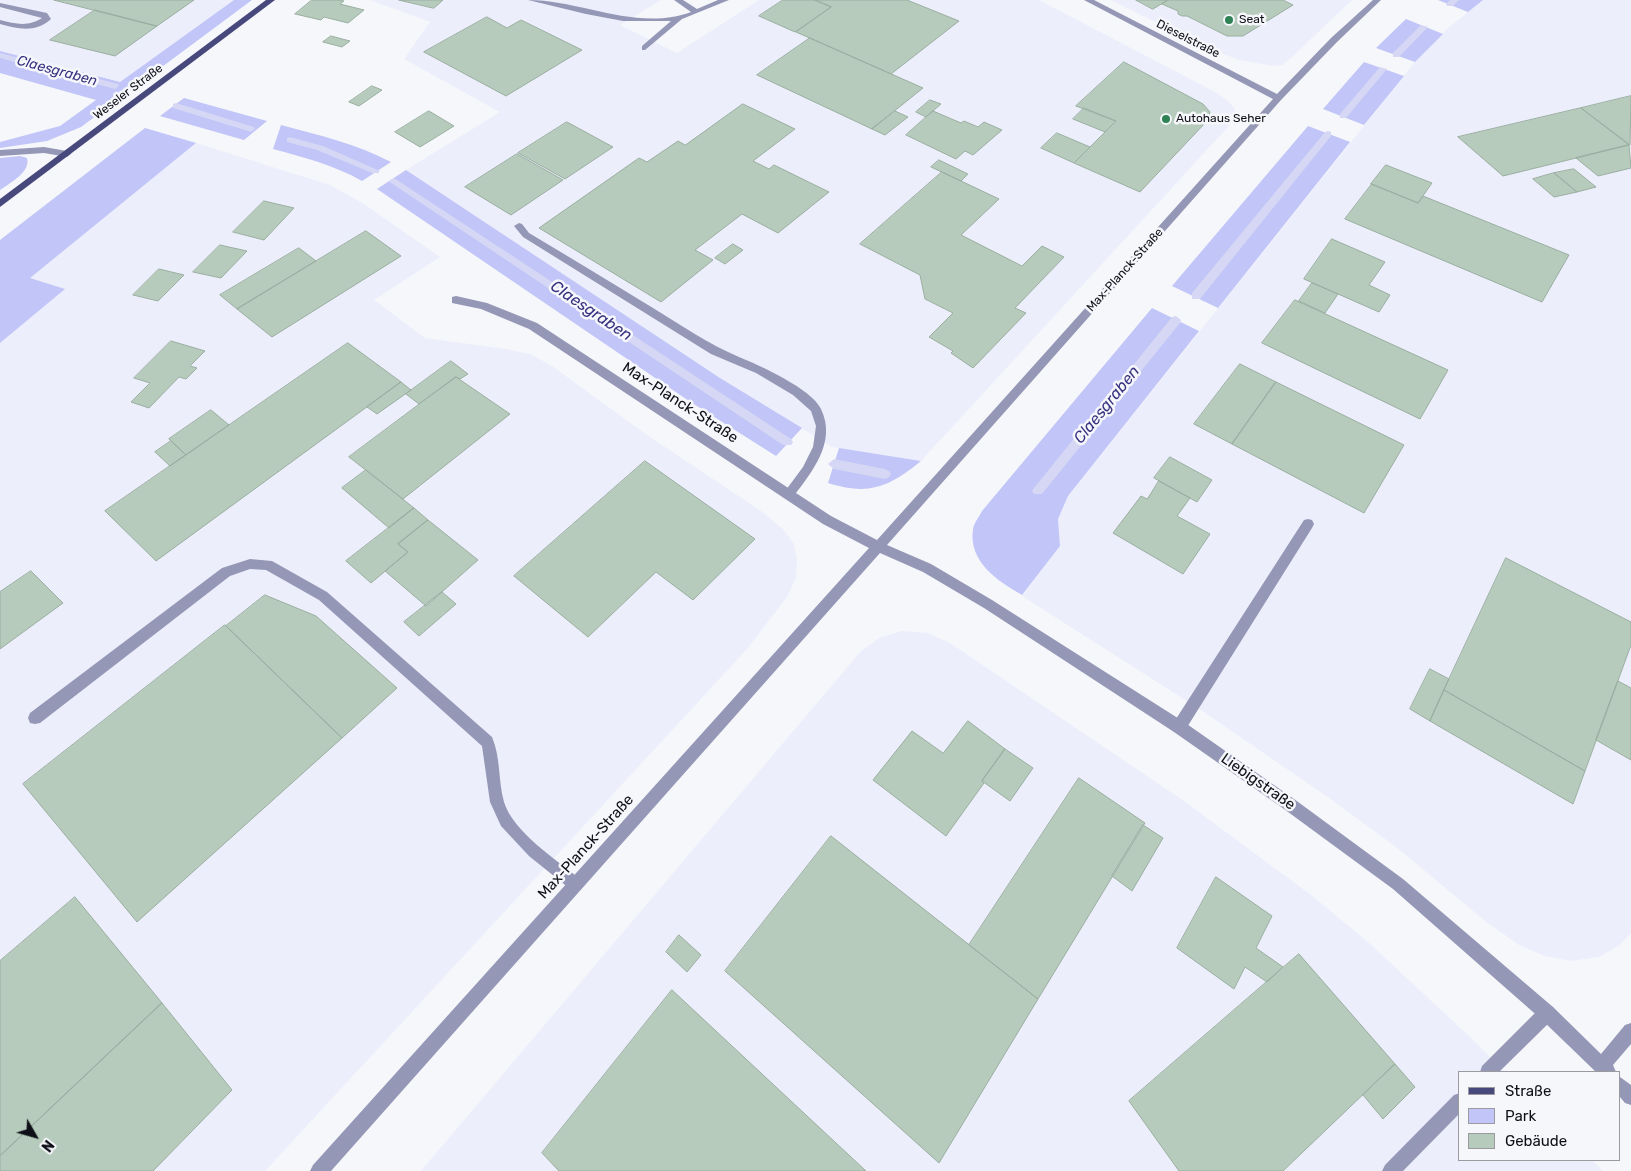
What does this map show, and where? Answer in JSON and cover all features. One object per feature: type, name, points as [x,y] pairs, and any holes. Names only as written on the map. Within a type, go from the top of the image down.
[{"type":"main road","name":"Weseler Straße","points":[[0,204],[271,0]]},
{"type":"street","points":[[532,0],[629,19],[654,20],[680,17],[725,0]]},
{"type":"street","points":[[678,0],[695,11]]},
{"type":"street","name":"Dieselstraße","points":[[1088,0],[1278,98]]},
{"type":"street","name":"Max-Planck-Straße","points":[[319,1171],[575,884],[880,547],[1278,98],[1334,40],[1377,0]]},
{"type":"street","points":[[0,5],[44,15],[47,19],[36,26],[25,28],[0,22]]},
{"type":"street","points":[[645,48],[680,17]]},
{"type":"street","points":[[0,153],[44,150],[67,154]]},
{"type":"street","points":[[519,226],[526,235],[708,346],[760,370],[797,392],[816,409],[822,426],[819,447],[807,470],[789,494]]},
{"type":"street","name":"Max-Planck-Straße","points":[[456,300],[483,306],[533,326],[827,520],[880,547]]},
{"type":"street","points":[[1179,727],[1308,524]]},
{"type":"street","name":"Liebigstraße","points":[[880,547],[927,568],[1179,727],[1289,804],[1398,884],[1547,1013],[1605,1069],[1631,1030]]},
{"type":"street","points":[[35,718],[226,572],[250,564],[268,565],[323,596],[487,742],[493,755],[496,793],[500,810],[528,845],[575,884]]},
{"type":"street","points":[[1489,1071],[1547,1013]]},
{"type":"street","points":[[1621,1086],[1631,1097]]},
{"type":"street","points":[[1391,1171],[1458,1103]]},
{"type":"shaded area","points":[[0,0],[234,0],[120,82],[0,51]]},
{"type":"shaded area","points":[[370,0],[661,0],[620,25],[677,53],[759,0],[1039,0],[1215,92],[1228,101],[1235,109],[1235,116],[1227,128],[921,461],[832,447],[720,378],[406,170],[500,112],[404,59],[430,22]]},
{"type":"shaded area","points":[[1111,0],[1352,0],[1291,58],[1282,65],[1274,66],[1239,60],[1208,48]]},
{"type":"shaded area","points":[[1483,0],[1631,0],[1631,933],[1620,945],[1599,957],[1571,961],[1545,956],[1519,945],[1485,921],[1396,847],[1332,800],[1198,708],[1022,596],[1060,546],[1058,519],[1068,496],[1415,62],[1447,29]]},
{"type":"shaded area","points":[[196,143],[330,185],[364,204],[440,257],[374,300],[425,338],[530,354],[552,366],[647,435],[761,511],[783,529],[794,544],[797,560],[796,578],[787,597],[747,649],[265,1171],[0,1171],[0,343],[64,289],[29,278]]},
{"type":"shaded area","points":[[902,631],[928,633],[950,643],[1184,801],[1311,895],[1369,943],[1504,1071],[1458,1071],[1458,1161],[1593,1161],[1603,1171],[421,1171],[861,651],[879,638]]},
{"type":"green space","points":[[234,0],[252,0],[81,127],[47,141],[0,148],[0,142],[60,126],[96,100],[0,73],[0,51],[120,82]]},
{"type":"green space","points":[[1438,0],[1483,0],[1468,12]]},
{"type":"green space","points":[[1406,19],[1443,34],[1415,62],[1376,48]]},
{"type":"green space","points":[[1364,62],[1404,76],[1364,125],[1323,109]]},
{"type":"green space","points":[[184,98],[267,121],[244,140],[160,116]]},
{"type":"green space","points":[[281,125],[351,145],[391,162],[362,181],[307,158],[273,149]]},
{"type":"green space","points":[[1308,126],[1350,142],[1218,308],[1172,286]]},
{"type":"green space","points":[[145,128],[196,143],[30,278],[65,289],[0,343],[0,240]]},
{"type":"green space","points":[[20,156],[27,158],[26,168],[19,177],[0,190],[0,158]]},
{"type":"green space","points":[[406,170],[720,378],[802,428],[776,456],[689,401],[377,189]]},
{"type":"green space","points":[[1152,308],[1199,331],[1068,496],[1058,519],[1060,546],[1022,595],[995,577],[980,561],[973,541],[974,524],[982,511]]},
{"type":"green space","points":[[839,448],[921,461],[899,477],[878,487],[855,489],[842,487],[828,483]]},
{"type":"building","points":[[54,0],[194,0],[157,26]]},
{"type":"building","points":[[312,0],[344,1],[340,4],[364,10],[348,23],[324,17],[321,20],[295,14]]},
{"type":"building","points":[[399,0],[443,0],[434,8]]},
{"type":"building","points":[[783,0],[815,0],[831,7],[795,32],[759,16]]},
{"type":"building","points":[[815,0],[907,0],[959,21],[891,74],[796,32],[831,7]]},
{"type":"building","points":[[1136,0],[1168,0],[1153,9]]},
{"type":"building","points":[[1168,0],[1283,0],[1293,5],[1243,36],[1227,36],[1187,16],[1182,16],[1178,14],[1178,11],[1162,4]]},
{"type":"building","points":[[95,10],[157,26],[115,56],[50,40]]},
{"type":"building","points":[[487,17],[507,28],[521,20],[582,50],[506,96],[424,52]]},
{"type":"building","points":[[331,36],[350,41],[342,47],[323,42]]},
{"type":"building","points":[[810,38],[923,88],[872,129],[757,75]]},
{"type":"building","points":[[1124,62],[1203,104],[1210,112],[1207,121],[1140,192],[1074,163],[1116,121],[1076,106]]},
{"type":"building","points":[[372,86],[382,90],[359,106],[349,102]]},
{"type":"building","points":[[1631,96],[1630,145],[1581,108]]},
{"type":"building","points":[[930,100],[941,104],[926,117],[916,112]]},
{"type":"building","points":[[743,104],[795,129],[753,161],[769,169],[774,165],[829,192],[778,233],[742,214],[695,250],[713,260],[661,302],[539,228],[639,158],[647,162],[678,141],[685,145]]},
{"type":"building","points":[[1084,108],[1116,121],[1105,132],[1073,119]]},
{"type":"building","points":[[1581,108],[1629,145],[1503,176],[1458,137]]},
{"type":"building","points":[[429,111],[454,126],[420,147],[395,132]]},
{"type":"building","points":[[895,111],[908,117],[885,135],[872,129]]},
{"type":"building","points":[[933,111],[961,123],[964,121],[978,127],[984,122],[1002,130],[973,155],[965,151],[956,159],[906,135]]},
{"type":"building","points":[[567,122],[613,147],[565,179],[518,153]]},
{"type":"building","points":[[1057,133],[1090,147],[1074,163],[1041,148]]},
{"type":"building","points":[[1629,145],[1631,168],[1598,176],[1576,158]]},
{"type":"building","points":[[517,154],[563,180],[511,215],[465,187]]},
{"type":"building","points":[[939,160],[968,174],[961,181],[931,167]]},
{"type":"building","points":[[1386,165],[1432,183],[1418,203],[1371,184]]},
{"type":"building","points":[[1574,169],[1596,187],[1577,192],[1554,173]]},
{"type":"building","points":[[942,172],[999,199],[961,235],[1022,266],[1042,246],[1064,257],[1015,308],[1026,313],[973,368],[951,353],[953,351],[929,337],[953,313],[925,299],[920,275],[860,244]]},
{"type":"building","points":[[1554,173],[1577,192],[1554,197],[1533,179]]},
{"type":"building","points":[[1372,184],[1418,203],[1423,196],[1569,255],[1542,302],[1345,219]]},
{"type":"building","points":[[264,201],[294,208],[264,240],[233,232]]},
{"type":"building","points":[[366,231],[401,256],[272,337],[237,309]]},
{"type":"building","points":[[1332,239],[1385,262],[1369,285],[1390,295],[1379,312],[1304,279]]},
{"type":"building","points":[[733,244],[743,250],[725,264],[715,258]]},
{"type":"building","points":[[220,245],[247,251],[221,278],[193,272]]},
{"type":"building","points":[[299,248],[316,261],[237,309],[220,295]]},
{"type":"building","points":[[159,269],[184,275],[158,301],[133,295]]},
{"type":"building","points":[[1312,283],[1338,294],[1325,313],[1299,301]]},
{"type":"building","points":[[1295,300],[1448,370],[1420,419],[1262,343]]},
{"type":"building","points":[[171,341],[205,351],[190,366],[197,368],[186,379],[179,377],[149,408],[131,402],[150,383],[134,378]]},
{"type":"building","points":[[348,343],[401,382],[156,561],[105,511]]},
{"type":"building","points":[[451,361],[468,374],[460,379],[456,377],[419,404],[406,394]]},
{"type":"building","points":[[1240,364],[1276,382],[1232,444],[1194,424]]},
{"type":"building","points":[[456,377],[510,414],[403,499],[349,457]]},
{"type":"building","points":[[401,382],[411,390],[377,414],[367,407]]},
{"type":"building","points":[[1276,382],[1404,445],[1364,513],[1232,444]]},
{"type":"building","points":[[211,410],[229,425],[186,455],[169,439]]},
{"type":"building","points":[[171,441],[186,455],[170,466],[155,452]]},
{"type":"building","points":[[1170,457],[1212,480],[1197,502],[1154,478]]},
{"type":"building","points":[[645,461],[755,539],[693,600],[656,572],[588,637],[514,576]]},
{"type":"building","points":[[366,470],[414,508],[389,528],[342,488]]},
{"type":"building","points":[[1159,481],[1190,498],[1177,516],[1210,534],[1183,574],[1113,533],[1141,496],[1147,499]]},
{"type":"building","points":[[414,508],[428,520],[398,544],[408,552],[371,583],[346,561]]},
{"type":"building","points":[[428,520],[478,560],[426,606],[385,571],[408,552],[398,544]]},
{"type":"building","points":[[1506,558],[1631,622],[1631,645],[1585,771],[1444,690]]},
{"type":"building","points":[[31,571],[63,603],[0,649],[0,592]]},
{"type":"building","points":[[442,592],[456,604],[419,636],[404,622]]},
{"type":"building","points":[[265,595],[316,616],[397,688],[342,738],[226,626]]},
{"type":"building","points":[[225,625],[342,738],[137,922],[23,784]]},
{"type":"building","points":[[1430,669],[1449,679],[1430,721],[1410,709]]},
{"type":"building","points":[[1618,681],[1631,688],[1631,760],[1596,740]]},
{"type":"building","points":[[1444,690],[1585,771],[1573,804],[1430,721]]},
{"type":"building","points":[[968,721],[1005,749],[982,781],[984,783],[946,836],[873,780],[912,731],[943,753]]},
{"type":"building","points":[[1005,749],[1033,768],[1010,801],[982,781]]},
{"type":"building","points":[[1079,778],[1145,823],[1038,999],[969,945]]},
{"type":"building","points":[[1143,825],[1163,838],[1132,891],[1112,876]]},
{"type":"building","points":[[831,836],[1038,999],[939,1163],[725,971]]},
{"type":"building","points":[[1216,877],[1272,916],[1256,948],[1283,967],[1267,982],[1245,967],[1234,989],[1177,948]]},
{"type":"building","points":[[75,897],[162,1003],[0,1156],[0,961]]},
{"type":"building","points":[[679,935],[701,955],[687,972],[666,952]]},
{"type":"building","points":[[1299,954],[1395,1064],[1283,1171],[1179,1171],[1129,1101]]},
{"type":"building","points":[[672,990],[866,1171],[559,1171],[542,1153]]},
{"type":"building","points":[[162,1003],[232,1090],[153,1171],[0,1171],[0,1156]]},
{"type":"building","points":[[1395,1064],[1415,1087],[1383,1119],[1363,1095]]},
{"type":"waterway","name":"Claesgraben","points":[[1450,4],[1455,0]]},
{"type":"waterway","name":"Claesgraben","points":[[1396,55],[1424,27]]},
{"type":"waterway","name":"Claesgraben","points":[[0,55],[115,86]]},
{"type":"waterway","name":"Claesgraben","points":[[1343,116],[1383,69]]},
{"type":"waterway","name":"Claesgraben","points":[[176,106],[251,129]]},
{"type":"waterway","name":"Claesgraben","points":[[1196,296],[1328,134]]},
{"type":"waterway","name":"Claesgraben","points":[[290,140],[320,148],[375,171]]},
{"type":"waterway","name":"Claesgraben","points":[[394,181],[787,442]]},
{"type":"waterway","name":"Claesgraben","points":[[1038,491],[1176,320]]},
{"type":"waterway","name":"Claesgraben","points":[[834,464],[885,474]]},
{"type":"place","name":"Seat","points":[[1229,20]]},
{"type":"place","name":"Autohaus Seher","points":[[1166,119]]}]
